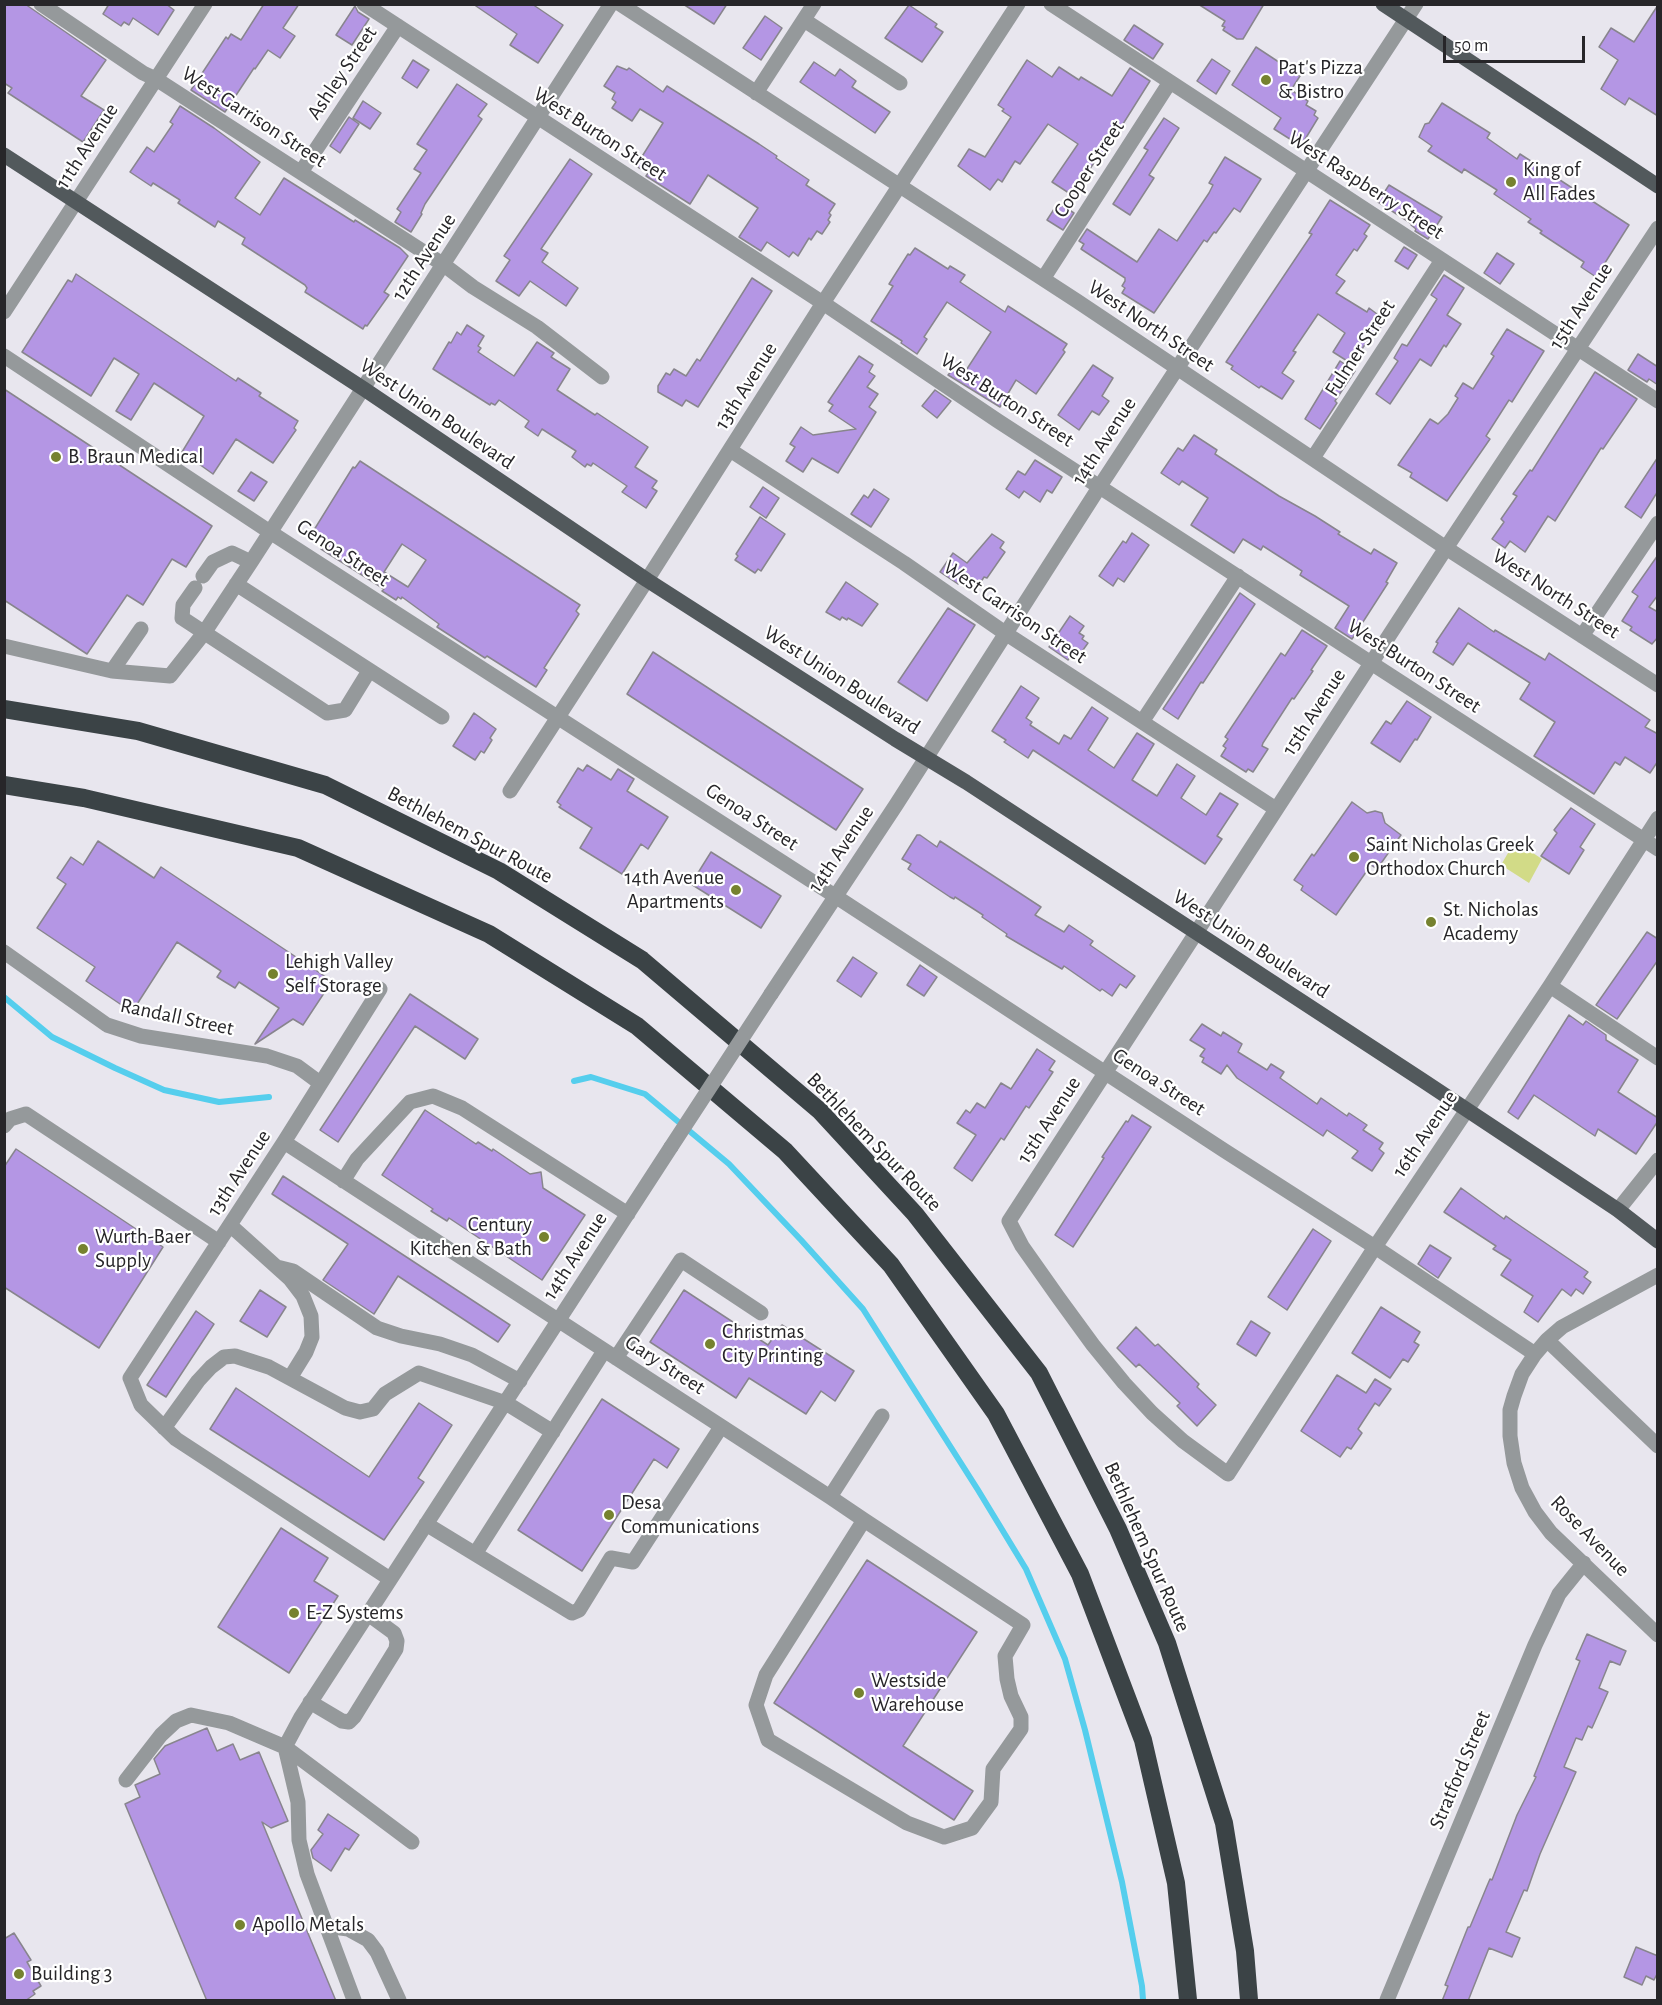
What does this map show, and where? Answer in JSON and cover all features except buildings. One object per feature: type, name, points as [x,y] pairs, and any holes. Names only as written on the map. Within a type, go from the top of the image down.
[{"type":"highway","name":"Bethlehem Spur Route","points":[[4,709],[138,731],[325,785],[499,871],[642,960],[820,1111],[915,1214],[1039,1373],[1118,1529],[1167,1643],[1224,1822],[1245,1951],[1249,2001]]},
{"type":"highway","points":[[4,785],[84,798],[298,848],[489,934],[638,1026],[786,1151],[891,1265],[996,1414],[1080,1574],[1143,1740],[1176,1883],[1188,2001]]},
{"type":"main road","points":[[1383,4],[1658,186]]},
{"type":"main road","name":"West Union Boulevard","points":[[4,155],[363,390],[647,580],[966,782],[1467,1110],[1618,1210],[1658,1240]]},
{"type":"street","name":"West Garrison Street","points":[[41,4],[143,73],[156,79],[444,265],[473,287],[537,327],[602,377]]},
{"type":"street","name":"11th Avenue","points":[[4,312],[205,4]]},
{"type":"street","name":"West Burton Street","points":[[364,4],[823,303],[998,421],[1658,849]]},
{"type":"street","name":"12th Avenue","points":[[112,671],[170,676],[204,633],[611,4]]},
{"type":"street","name":"West North Street","points":[[620,4],[1043,279],[1446,548],[1658,684]]},
{"type":"street","points":[[756,93],[814,4]]},
{"type":"street","name":"13th Avenue","points":[[510,790],[1018,4]]},
{"type":"street","name":"West Raspberry Street","points":[[1051,4],[1658,401]]},
{"type":"street","name":"14th Avenue","points":[[285,1747],[310,1702],[1416,4]]},
{"type":"street","points":[[804,20],[900,83]]},
{"type":"street","name":"Ashley Street","points":[[301,172],[398,26]]},
{"type":"street","name":"Cooper Street","points":[[1043,279],[1170,82]]},
{"type":"street","name":"15th Avenue","points":[[1228,1474],[1182,1441],[1124,1383],[1093,1346],[1046,1280],[1022,1246],[1009,1221],[1446,548],[1658,228]]},
{"type":"street","name":"Fulmer Street","points":[[1313,458],[1442,260]]},
{"type":"street","name":"Genoa Street","points":[[4,356],[270,532],[1375,1247],[1535,1354]]},
{"type":"street","name":"West Garrison Street","points":[[730,450],[1005,633],[1276,809]]},
{"type":"street","points":[[1582,636],[1658,523]]},
{"type":"street","points":[[251,562],[232,553],[213,562],[183,605],[183,618],[327,713],[345,710],[369,671]]},
{"type":"street","points":[[1142,722],[1238,576]]},
{"type":"street","points":[[236,584],[442,717]]},
{"type":"street","points":[[4,646],[112,671],[141,629]]},
{"type":"street","name":"16th Avenue","points":[[1228,1474],[1658,818]]},
{"type":"street","name":"Randall Street","points":[[4,952],[107,1025],[141,1036],[267,1056],[297,1066],[320,1083]]},
{"type":"street","points":[[1550,986],[1658,1058]]},
{"type":"street","name":"13th Avenue","points":[[164,1428],[141,1405],[130,1378],[284,1142],[380,989]]},
{"type":"street","points":[[343,1181],[357,1160],[410,1101],[433,1096],[462,1108],[628,1214]]},
{"type":"street","points":[[4,1126],[10,1119],[26,1114],[219,1242]]},
{"type":"street","name":"Gary Street","points":[[284,1142],[830,1497],[1023,1625],[1005,1656],[1007,1679],[1011,1696],[1021,1717],[1021,1729],[993,1769],[991,1802],[972,1828],[944,1837],[907,1823],[768,1740],[756,1705],[766,1675],[864,1520]]},
{"type":"street","points":[[1618,1210],[1658,1160]]},
{"type":"street","points":[[230,1225],[290,1278],[303,1296],[311,1316],[312,1337],[306,1352],[290,1378]]},
{"type":"street","points":[[475,1554],[553,1432],[681,1260],[761,1313]]},
{"type":"street","points":[[277,1267],[293,1271],[377,1328],[401,1336],[440,1344],[472,1355],[520,1381]]},
{"type":"street","name":"Rose Avenue","points":[[1658,1275],[1562,1327],[1547,1340],[1522,1374],[1510,1410],[1510,1436],[1514,1463],[1522,1488],[1535,1512],[1551,1533],[1658,1635]]},
{"type":"street","points":[[1547,1340],[1658,1446]]},
{"type":"street","points":[[390,1579],[196,1452],[164,1428],[198,1381],[224,1357],[235,1356],[269,1367],[345,1408],[360,1412],[373,1409],[385,1394],[419,1373],[506,1403],[553,1432]]},
{"type":"street","points":[[830,1497],[882,1416]]},
{"type":"street","points":[[426,1524],[572,1613],[579,1610],[611,1558],[633,1562],[721,1427]]},
{"type":"street","name":"Stratford Street","points":[[1387,2001],[1534,1646],[1559,1594],[1584,1563]]},
{"type":"street","points":[[310,1702],[342,1721],[349,1722],[354,1717],[396,1649],[397,1641],[394,1634],[368,1614]]},
{"type":"street","points":[[126,1780],[161,1735],[176,1721],[191,1714],[229,1723],[285,1747],[412,1842]]},
{"type":"street","points":[[285,1747],[298,1802],[299,1840],[307,1874],[354,2001]]},
{"type":"street","points":[[326,1926],[348,1929],[368,1940],[377,1952],[399,2001]]},
{"type":"green space","points":[[1515,841],[1542,859],[1529,883],[1501,865]]},
{"type":"waterway","points":[[4,997],[52,1037],[164,1090],[219,1102],[269,1097]]},
{"type":"waterway","points":[[574,1081],[591,1077],[645,1094],[729,1164],[863,1309],[978,1490],[1026,1569],[1065,1659],[1122,1882],[1143,2000]]},
{"type":"place","name":"Pat's Pizza & Bistro","points":[[1266,80]]},
{"type":"place","name":"King of All Fades","points":[[1511,182]]},
{"type":"place","name":"B. Braun Medical","points":[[56,457]]},
{"type":"place","name":"Saint Nicholas Greek Orthodox Church","points":[[1354,857]]},
{"type":"place","name":"14th Avenue Apartments","points":[[736,890]]},
{"type":"place","name":"St. Nicholas Academy","points":[[1431,922]]},
{"type":"place","name":"Lehigh Valley Self Storage","points":[[273,974]]},
{"type":"place","name":"Century Kitchen & Bath","points":[[544,1237]]},
{"type":"place","name":"Wurth-Baer Supply","points":[[83,1249]]},
{"type":"place","name":"Christmas City Printing","points":[[710,1344]]},
{"type":"place","name":"Desa Communications","points":[[609,1515]]},
{"type":"place","name":"E-Z Systems","points":[[294,1613]]},
{"type":"place","name":"Westside Warehouse","points":[[859,1693]]},
{"type":"place","name":"Apollo Metals","points":[[240,1925]]},
{"type":"place","name":"Building 3","points":[[19,1974]]}]
